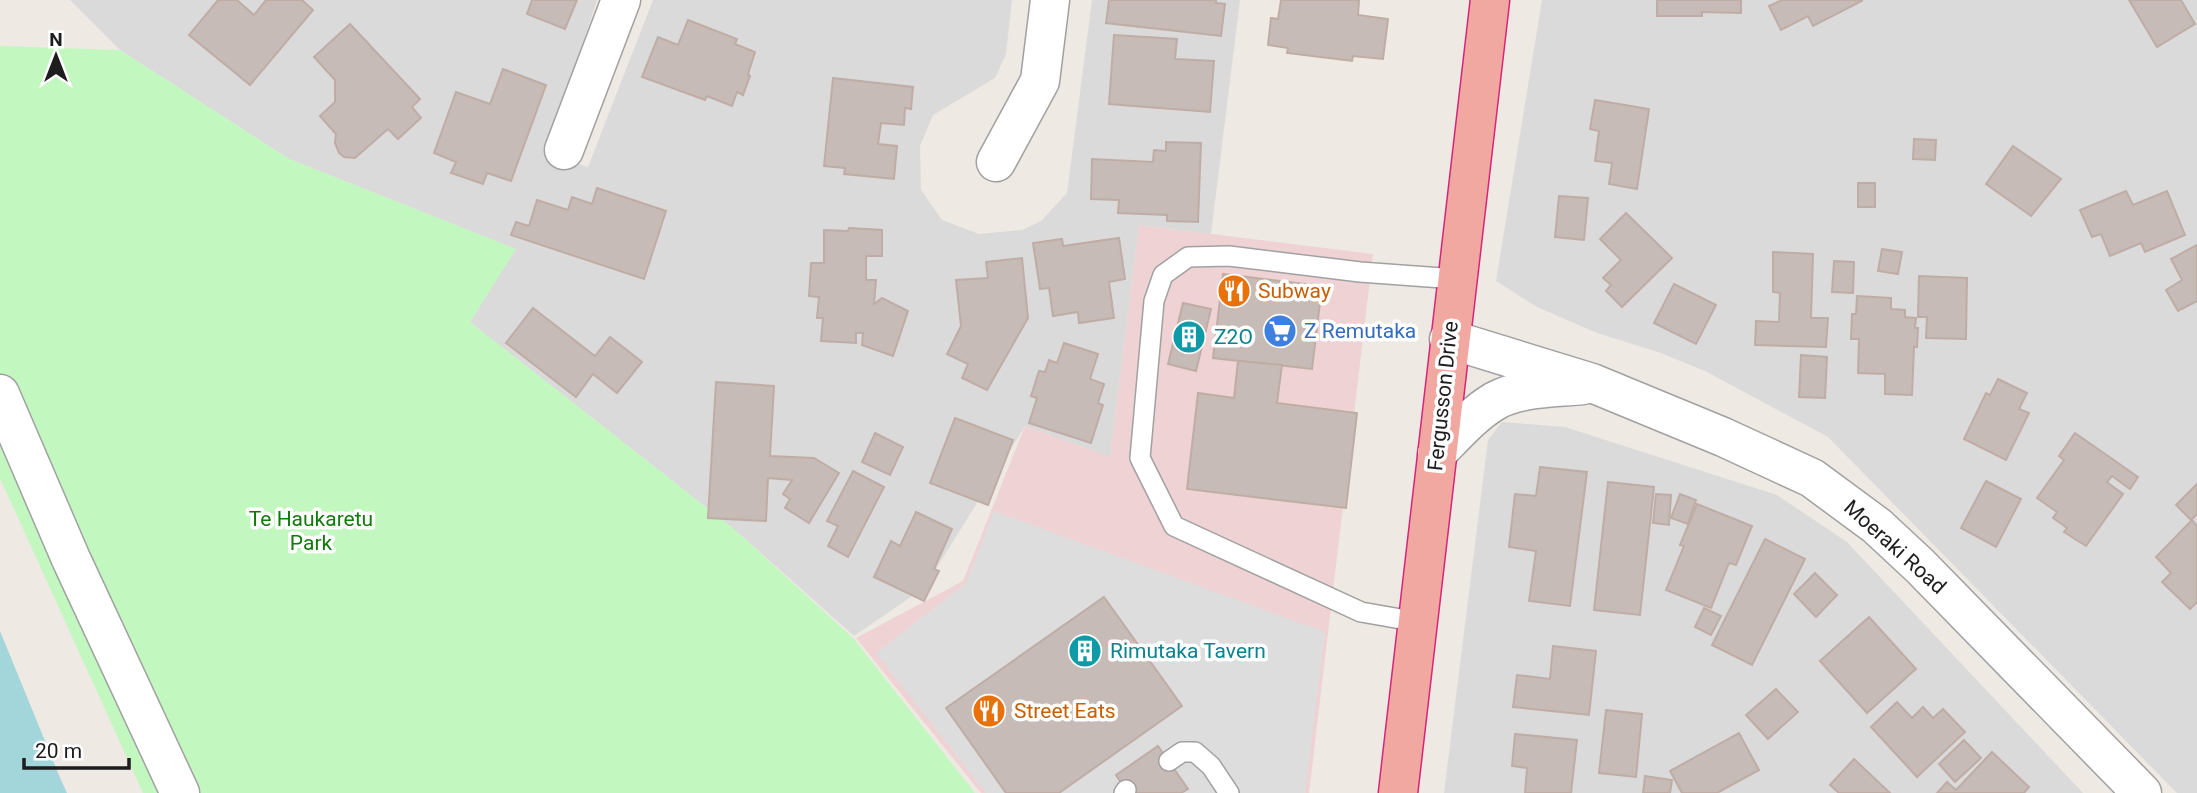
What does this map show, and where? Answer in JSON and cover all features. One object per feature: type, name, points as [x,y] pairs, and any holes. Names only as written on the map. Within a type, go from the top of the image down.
[{"type":"highway","name":"Fergusson Drive","points":[[1398,793],[1490,0]]},
{"type":"street","points":[[565,150],[621,0]]},
{"type":"street","points":[[996,162],[1040,81],[1050,0]]},
{"type":"street","name":"Moeraki Road","points":[[1449,339],[1592,383],[1812,478],[1877,526],[1920,566],[2142,793]]},
{"type":"street","points":[[1437,453],[1464,426],[1497,400],[1535,391],[1592,383]]},
{"type":"street","points":[[0,394],[71,559],[180,793]]},
{"type":"lane","points":[[1418,622],[1361,612],[1174,526],[1140,458],[1154,301],[1163,275],[1188,257],[1229,256],[1360,272],[1456,279]]},
{"type":"lane","points":[[1168,761],[1182,752],[1195,752],[1211,766],[1229,793]]},
{"type":"shaded area","points":[[70,0],[597,0],[547,153],[588,167],[653,0],[1012,0],[1006,54],[995,78],[933,115],[920,146],[921,190],[942,220],[979,234],[1022,230],[1041,221],[1067,193],[1092,0],[1240,0],[1211,234],[1139,225],[1110,458],[1025,426],[924,588],[854,636],[735,530],[470,322],[515,249],[289,159],[120,50]]},
{"type":"shaded area","points":[[1542,0],[2197,0],[2197,793],[2177,793],[1828,437],[1705,371],[1658,352],[1597,333],[1537,307],[1496,281]]},
{"type":"shaded area","points":[[1139,225],[1373,254],[1309,793],[981,793],[856,638],[963,581],[1025,426],[1110,457]]},
{"type":"shaded area","points":[[1502,422],[1565,427],[1777,495],[1847,542],[2083,793],[1444,793],[1488,440]]},
{"type":"shaded area","points":[[994,511],[1325,632],[1305,793],[986,793],[876,653],[966,583]]},
{"type":"green space","name":"Te Haukaretu Park","points":[[0,46],[120,50],[289,159],[516,249],[470,322],[735,530],[854,639],[975,793],[143,793],[0,478]]},
{"type":"water","points":[[0,631],[61,780],[67,793],[0,793]]},
{"type":"building","points":[[218,0],[237,0],[254,15],[266,0],[302,0],[313,10],[250,85],[189,35]]},
{"type":"building","points":[[532,0],[577,0],[565,29],[527,14]]},
{"type":"building","points":[[1109,0],[1216,0],[1216,3],[1225,4],[1221,36],[1106,23]]},
{"type":"building","points":[[1281,0],[1359,0],[1358,15],[1388,19],[1383,59],[1353,56],[1352,61],[1287,53],[1288,48],[1268,45],[1271,18],[1278,19]]},
{"type":"building","points":[[1657,0],[1741,0],[1741,13],[1702,12],[1702,16],[1657,16]]},
{"type":"building","points":[[1782,0],[1862,1],[1813,26],[1808,16],[1781,30],[1769,6]]},
{"type":"building","points":[[2129,0],[2181,0],[2195,24],[2157,47]]},
{"type":"building","points":[[688,20],[737,39],[735,44],[755,52],[743,95],[737,92],[732,106],[707,96],[705,100],[642,77],[658,37],[678,45]]},
{"type":"building","points":[[350,24],[420,99],[412,107],[421,118],[398,139],[388,129],[355,158],[344,157],[339,153],[335,143],[336,134],[320,116],[335,102],[335,80],[314,57]]},
{"type":"building","points":[[1114,35],[1177,39],[1175,59],[1214,61],[1210,112],[1109,104]]},
{"type":"building","points":[[503,69],[546,85],[511,181],[487,173],[483,184],[451,173],[456,162],[434,153],[456,92],[490,104]]},
{"type":"building","points":[[833,78],[913,87],[911,109],[905,108],[904,125],[881,123],[878,144],[897,146],[894,179],[844,174],[845,168],[824,166]]},
{"type":"building","points":[[1595,100],[1649,109],[1637,189],[1609,184],[1612,163],[1595,161],[1599,131],[1590,129]]},
{"type":"building","points":[[1914,139],[1936,140],[1935,160],[1913,159]]},
{"type":"building","points":[[1166,142],[1201,143],[1198,222],[1167,221],[1167,215],[1118,213],[1119,200],[1091,199],[1092,159],[1153,162],[1154,150],[1166,151]]},
{"type":"building","points":[[2013,146],[2061,179],[2031,216],[1986,184]]},
{"type":"building","points":[[1858,183],[1875,183],[1875,207],[1858,207]]},
{"type":"building","points":[[597,188],[666,211],[644,279],[511,235],[516,222],[529,226],[537,200],[568,210],[572,197],[592,204]]},
{"type":"building","points":[[2126,191],[2133,205],[2167,191],[2185,235],[2145,252],[2141,243],[2110,256],[2101,234],[2092,237],[2080,210]]},
{"type":"building","points":[[1559,196],[1588,198],[1584,240],[1555,237]]},
{"type":"building","points":[[1626,213],[1672,258],[1622,307],[1606,291],[1611,285],[1603,278],[1621,260],[1600,239]]},
{"type":"building","points":[[849,228],[882,230],[882,256],[866,256],[866,280],[876,280],[874,304],[882,298],[908,311],[893,356],[862,345],[863,333],[856,333],[856,343],[821,341],[823,318],[817,318],[819,297],[809,296],[811,263],[824,263],[824,230],[848,231]]},
{"type":"building","points":[[1119,238],[1125,279],[1109,282],[1114,318],[1079,323],[1078,312],[1053,316],[1049,288],[1040,289],[1033,243],[1062,239],[1063,246]]},
{"type":"building","points":[[2197,245],[2197,301],[2178,311],[2166,290],[2182,280],[2171,259]]},
{"type":"building","points":[[1882,249],[1902,252],[1898,274],[1878,271]]},
{"type":"building","points":[[1773,252],[1813,254],[1811,318],[1828,318],[1826,347],[1755,345],[1756,321],[1779,322],[1780,293],[1773,292]]},
{"type":"building","points":[[1022,258],[1028,318],[987,390],[962,378],[968,364],[947,354],[961,326],[956,280],[988,278],[986,262]]},
{"type":"building","points":[[1834,261],[1854,262],[1853,293],[1832,292]]},
{"type":"building","points":[[1223,274],[1322,286],[1312,369],[1213,358]]},
{"type":"building","points":[[1919,276],[1967,278],[1966,339],[1926,338],[1927,317],[1918,317]]},
{"type":"building","points":[[1674,284],[1716,305],[1696,344],[1654,323]]},
{"type":"building","points":[[1857,296],[1891,298],[1891,309],[1905,310],[1905,317],[1916,318],[1915,328],[1918,328],[1917,347],[1914,347],[1912,395],[1885,394],[1885,374],[1858,373],[1859,339],[1851,339],[1852,314],[1856,314]]},
{"type":"building","name":"Z2O","points":[[1183,303],[1211,309],[1196,371],[1168,364]]},
{"type":"building","points":[[533,308],[595,356],[610,337],[642,362],[617,393],[593,374],[576,397],[506,343]]},
{"type":"building","points":[[1064,343],[1098,354],[1090,379],[1104,384],[1098,403],[1103,405],[1091,443],[1029,423],[1037,398],[1031,396],[1039,371],[1045,372],[1049,360],[1057,363]]},
{"type":"building","points":[[1801,355],[1827,357],[1825,398],[1799,397]]},
{"type":"building","points":[[1238,361],[1282,365],[1277,403],[1357,413],[1346,508],[1187,489],[1198,393],[1234,398]]},
{"type":"building","points":[[1998,379],[2027,393],[2019,409],[2029,413],[2006,460],[1964,439],[1986,393],[1990,395]]},
{"type":"building","points":[[716,382],[774,386],[770,456],[814,458],[839,473],[809,523],[785,508],[790,499],[783,494],[792,480],[768,478],[766,521],[708,518]]},
{"type":"building","points":[[955,418],[1013,440],[988,505],[930,483]]},
{"type":"building","points":[[875,433],[903,447],[890,475],[862,462]]},
{"type":"building","points":[[2075,433],[2138,477],[2130,489],[2112,476],[2107,482],[2123,494],[2086,546],[2064,532],[2067,528],[2053,518],[2057,512],[2037,498],[2064,460],[2059,456]]},
{"type":"building","points":[[1540,467],[1587,472],[1570,606],[1529,601],[1536,551],[1509,547],[1515,494],[1536,496]]},
{"type":"building","points":[[853,471],[884,487],[848,557],[828,546],[838,526],[827,521]]},
{"type":"building","points":[[1986,481],[2021,499],[1996,547],[1961,528]]},
{"type":"building","points":[[1608,482],[1654,487],[1640,615],[1594,610]]},
{"type":"building","points":[[2197,484],[2197,514],[2191,520],[2176,505]]},
{"type":"building","points":[[1656,494],[1671,495],[1669,525],[1653,523]]},
{"type":"building","points":[[1680,494],[1696,500],[1688,524],[1671,518]]},
{"type":"building","points":[[1697,504],[1752,526],[1736,565],[1729,563],[1711,608],[1666,590]]},
{"type":"building","points":[[916,512],[952,529],[934,569],[939,571],[924,601],[874,577],[891,541],[900,546]]},
{"type":"building","points":[[2192,520],[2197,526],[2197,602],[2190,609],[2162,582],[2171,573],[2156,557]]},
{"type":"building","points":[[1765,539],[1805,559],[1752,665],[1712,645]]},
{"type":"building","points":[[1815,573],[1837,595],[1816,617],[1794,594]]},
{"type":"building","name":"Rimutaka Tavern","points":[[1104,597],[1182,706],[1059,793],[1006,793],[946,708]]},
{"type":"building","points":[[1704,608],[1721,616],[1711,635],[1695,627]]},
{"type":"building","points":[[1869,617],[1916,669],[1867,713],[1820,661]]},
{"type":"building","points":[[1553,646],[1596,651],[1589,715],[1513,707],[1517,675],[1550,679]]},
{"type":"building","points":[[1776,689],[1798,712],[1768,739],[1746,715]]},
{"type":"building","points":[[1897,702],[1912,718],[1923,707],[1933,718],[1943,709],[1965,732],[1917,777],[1871,727]]},
{"type":"building","points":[[1606,710],[1642,714],[1636,777],[1599,773]]},
{"type":"building","points":[[1739,733],[1759,770],[1717,793],[1682,793],[1670,771]]},
{"type":"building","points":[[1515,734],[1577,740],[1571,793],[1525,793],[1527,768],[1512,766]]},
{"type":"building","points":[[1964,740],[1981,758],[1955,782],[1939,764]]},
{"type":"building","points":[[1158,746],[1188,789],[1181,793],[1128,793],[1116,775]]},
{"type":"building","points":[[1992,752],[2029,787],[2024,793],[1937,793],[1947,782],[1956,790]]},
{"type":"building","points":[[1854,759],[1890,793],[1839,793],[1830,785]]},
{"type":"building","points":[[1645,776],[1672,780],[1670,793],[1643,793]]},
{"type":"place","name":"Subway","points":[[1234,291]]},
{"type":"place","name":"Z Remutaka","points":[[1280,331]]},
{"type":"place","name":"Z2O","points":[[1189,337]]},
{"type":"place","name":"Rimutaka Tavern","points":[[1085,651]]},
{"type":"place","name":"Street Eats","points":[[989,711]]}]
